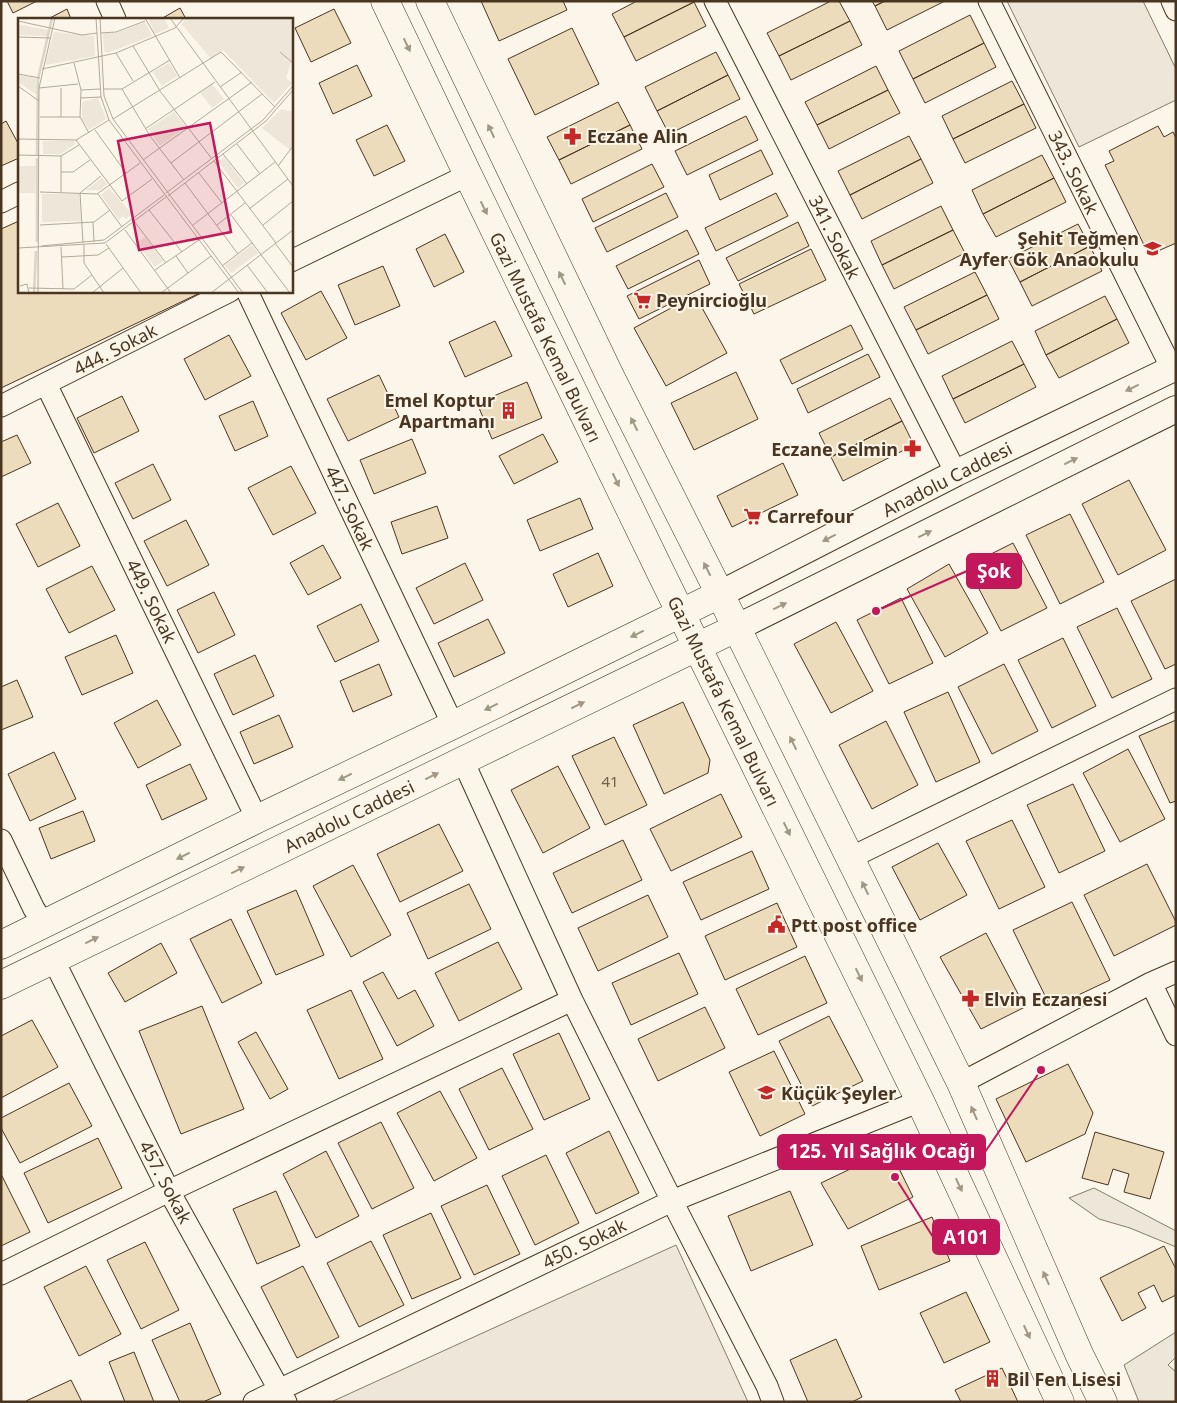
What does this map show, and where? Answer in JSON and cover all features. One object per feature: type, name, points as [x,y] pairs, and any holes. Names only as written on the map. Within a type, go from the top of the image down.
[{"type":"main road","name":"Gazi Mustafa Kemal Bulvarı","points":[[386,1],[468,175],[920,1101],[1060,1402]]},
{"type":"main road","points":[[430,1],[611,378],[720,594],[961,1083],[1080,1356],[1103,1402]]},
{"type":"main road","name":"Anadolu Caddesi","points":[[1,945],[720,594]]},
{"type":"main road","name":"Anadolu Caddesi","points":[[1,985],[736,628]]},
{"type":"street","points":[[106,1],[115,18]]},
{"type":"street","name":"341. Sokak","points":[[715,1],[956,473]]},
{"type":"street","name":"343. Sokak","points":[[989,1],[1174,368]]},
{"type":"street","points":[[1172,1],[1176,10]]},
{"type":"street","points":[[292,261],[468,175]]},
{"type":"street","points":[[1,202],[18,194]]},
{"type":"street","name":"444. Sokak","points":[[1,406],[228,292]]},
{"type":"street","name":"447. Sokak","points":[[247,292],[453,725]]},
{"type":"street","name":"Anadolu Caddesi","points":[[720,594],[956,473],[1174,368]]},
{"type":"street","name":"449. Sokak","points":[[46,384],[257,819]]},
{"type":"street","points":[[736,628],[1176,409]]},
{"type":"street","points":[[850,858],[1176,699]]},
{"type":"street","points":[[463,761],[572,1000],[767,1386],[773,1402]]},
{"type":"street","points":[[1,840],[34,909],[44,924]]},
{"type":"street","name":"457. Sokak","points":[[53,960],[170,1191],[283,1396]]},
{"type":"street","points":[[961,1083],[1151,982],[1176,972]]},
{"type":"street","points":[[1151,982],[1176,1035]]},
{"type":"street","points":[[1,1274],[170,1191],[572,1000]]},
{"type":"street","name":"450. Sokak","points":[[254,1402],[283,1396],[672,1201],[920,1101]]},
{"type":"shaded area","points":[[1007,1],[1143,1],[1176,69],[1176,100],[1079,147]]},
{"type":"shaded area","points":[[1094,1188],[1176,1231],[1176,1247],[1130,1228],[1099,1219],[1069,1198]]},
{"type":"shaded area","points":[[676,1245],[748,1402],[331,1402]]},
{"type":"shaded area","points":[[1176,1332],[1176,1357],[1168,1365],[1176,1372],[1176,1402],[1139,1402],[1124,1365]]},
{"type":"building","points":[[7,1],[37,1],[13,13]]},
{"type":"building","points":[[481,1],[563,1],[567,10],[499,41]]},
{"type":"building","points":[[637,1],[694,2],[624,37],[612,14]]},
{"type":"building","points":[[831,1],[839,1],[850,21],[779,56],[767,33]]},
{"type":"building","points":[[872,1],[885,1],[875,6]]},
{"type":"building","points":[[885,1],[945,1],[887,30],[875,6]]},
{"type":"building","points":[[694,2],[706,26],[636,61],[624,37]]},
{"type":"building","points":[[180,8],[185,18],[163,18]]},
{"type":"building","points":[[67,9],[71,18],[50,18]]},
{"type":"building","points":[[334,9],[351,43],[311,62],[295,28]]},
{"type":"building","points":[[970,15],[984,43],[913,79],[899,51]]},
{"type":"building","points":[[850,21],[862,45],[791,80],[779,56]]},
{"type":"building","points":[[572,28],[599,84],[535,115],[508,59]]},
{"type":"building","points":[[984,43],[996,67],[925,103],[913,79]]},
{"type":"building","points":[[716,52],[728,75],[657,111],[645,87]]},
{"type":"building","points":[[357,65],[372,96],[333,114],[319,83]]},
{"type":"building","points":[[876,66],[888,90],[817,125],[805,102]]},
{"type":"building","points":[[728,75],[740,99],[669,134],[657,111]]},
{"type":"building","points":[[1012,81],[1024,104],[953,139],[942,116]]},
{"type":"building","points":[[888,90],[900,113],[829,149],[817,125]]},
{"type":"building","points":[[618,102],[630,125],[559,160],[547,137]]},
{"type":"building","points":[[1024,104],[1036,128],[965,163],[953,139]]},
{"type":"building","points":[[746,116],[758,140],[687,175],[675,151]]},
{"type":"building","points":[[6,121],[18,143],[18,158],[1,166],[1,124]]},
{"type":"building","points":[[387,125],[405,161],[374,176],[356,140]]},
{"type":"building","points":[[630,125],[642,149],[571,184],[559,160]]},
{"type":"building","points":[[1158,126],[1164,137],[1173,132],[1176,138],[1176,243],[1158,251],[1153,241],[1144,245],[1105,165],[1114,161],[1109,151]]},
{"type":"building","points":[[909,136],[921,159],[850,195],[838,171]]},
{"type":"building","points":[[761,150],[773,174],[720,200],[709,175]]},
{"type":"building","points":[[1042,155],[1054,178],[983,214],[972,190]]},
{"type":"building","points":[[921,159],[933,183],[862,219],[850,195]]},
{"type":"building","points":[[652,164],[664,187],[593,222],[582,199]]},
{"type":"building","points":[[1054,178],[1066,202],[996,237],[983,214]]},
{"type":"building","points":[[666,193],[678,217],[607,252],[595,228]]},
{"type":"building","points":[[776,193],[788,216],[716,251],[705,228]]},
{"type":"building","points":[[941,206],[953,230],[882,265],[871,241]]},
{"type":"building","points":[[18,221],[18,292],[202,292],[1,388],[1,229]]},
{"type":"building","points":[[798,222],[809,246],[738,281],[726,258]]},
{"type":"building","points":[[1078,224],[1090,246],[1020,282],[1008,259]]},
{"type":"building","points":[[687,230],[699,254],[628,289],[616,266]]},
{"type":"building","points":[[953,230],[965,253],[894,289],[882,265]]},
{"type":"building","points":[[445,234],[464,272],[434,287],[416,249]]},
{"type":"building","points":[[1090,246],[1102,271],[1032,306],[1020,282]]},
{"type":"building","points":[[811,249],[826,280],[754,314],[739,284]]},
{"type":"building","points":[[699,260],[710,284],[639,319],[627,296]]},
{"type":"building","points":[[383,266],[400,306],[355,325],[338,285]]},
{"type":"building","points":[[975,272],[987,295],[916,330],[904,307]]},
{"type":"building","points":[[321,291],[347,338],[306,360],[281,313]]},
{"type":"building","points":[[695,295],[727,353],[666,386],[634,328]]},
{"type":"building","points":[[987,295],[999,319],[928,354],[916,330]]},
{"type":"building","points":[[1105,296],[1117,319],[1046,355],[1035,331]]},
{"type":"building","points":[[1117,319],[1129,343],[1059,378],[1046,355]]},
{"type":"building","points":[[495,321],[512,356],[465,377],[449,342]]},
{"type":"building","points":[[851,325],[863,349],[792,384],[780,360]]},
{"type":"building","points":[[229,335],[251,376],[205,400],[184,359]]},
{"type":"building","points":[[1012,341],[1024,364],[953,399],[942,376]]},
{"type":"building","points":[[868,354],[880,377],[808,413],[797,389]]},
{"type":"building","points":[[1024,364],[1036,387],[965,423],[953,399]]},
{"type":"building","points":[[736,372],[758,419],[694,450],[671,403]]},
{"type":"building","points":[[379,375],[399,417],[348,441],[327,399]]},
{"type":"building","name":"Emel Koptur Apartmanı","points":[[527,382],[542,418],[492,439],[477,403]]},
{"type":"building","points":[[122,396],[139,431],[94,453],[77,418]]},
{"type":"building","points":[[890,398],[902,421],[831,457],[819,433]]},
{"type":"building","points":[[253,401],[268,436],[235,451],[219,416]]},
{"type":"building","points":[[902,421],[914,445],[843,481],[831,457]]},
{"type":"building","points":[[543,434],[558,462],[514,484],[499,456]]},
{"type":"building","points":[[17,435],[31,463],[1,477],[1,442]]},
{"type":"building","points":[[412,439],[426,473],[374,494],[360,460]]},
{"type":"building","points":[[783,463],[798,495],[732,527],[717,496]]},
{"type":"building","points":[[153,464],[171,500],[133,519],[115,483]]},
{"type":"building","points":[[291,466],[316,513],[273,535],[248,488]]},
{"type":"building","points":[[1129,480],[1166,550],[1118,575],[1082,504]]},
{"type":"building","points":[[580,498],[593,529],[540,551],[527,520]]},
{"type":"building","points":[[58,503],[80,546],[38,567],[16,524]]},
{"type":"building","points":[[437,506],[448,538],[402,554],[391,522]]},
{"type":"building","points":[[1070,514],[1104,582],[1060,604],[1026,535]]},
{"type":"building","points":[[186,520],[209,565],[167,586],[144,541]]},
{"type":"building","points":[[1013,543],[1047,608],[1001,631],[967,566]]},
{"type":"building","points":[[323,545],[341,578],[308,595],[290,563]]},
{"type":"building","points":[[598,553],[613,586],[568,607],[553,574]]},
{"type":"building","points":[[465,563],[483,600],[434,624],[416,588]]},
{"type":"building","points":[[949,564],[988,633],[945,657],[907,589]]},
{"type":"building","points":[[92,566],[115,610],[69,633],[46,589]]},
{"type":"building","points":[[1176,579],[1176,664],[1165,669],[1131,601]]},
{"type":"building","points":[[214,592],[235,635],[198,653],[177,610]]},
{"type":"building","points":[[901,598],[933,663],[889,684],[857,620]]},
{"type":"building","points":[[361,604],[379,641],[335,662],[317,626]]},
{"type":"building","points":[[1117,608],[1152,679],[1112,698],[1077,627]]},
{"type":"building","points":[[488,619],[505,653],[454,677],[438,643]]},
{"type":"building","points":[[836,622],[873,691],[831,713],[794,644]]},
{"type":"building","points":[[116,635],[133,673],[82,695],[65,657]]},
{"type":"building","points":[[1063,638],[1096,706],[1052,728],[1018,660]]},
{"type":"building","points":[[255,655],[274,696],[233,715],[214,674]]},
{"type":"building","points":[[379,664],[392,695],[353,712],[340,681]]},
{"type":"building","points":[[1004,664],[1038,731],[992,754],[958,687]]},
{"type":"building","points":[[17,680],[33,717],[1,730],[1,687]]},
{"type":"building","points":[[948,692],[980,762],[936,782],[904,712]]},
{"type":"building","points":[[157,700],[181,745],[138,768],[114,723]]},
{"type":"building","points":[[683,702],[710,760],[708,773],[664,794],[633,725]]},
{"type":"building","points":[[279,715],[293,747],[254,764],[240,732]]},
{"type":"building","points":[[1176,720],[1176,801],[1170,803],[1139,736]]},
{"type":"building","points":[[886,721],[918,785],[872,809],[839,745]]},
{"type":"building","points":[[614,737],[647,805],[605,825],[572,756]]},
{"type":"building","points":[[1128,749],[1165,819],[1120,842],[1083,773]]},
{"type":"building","points":[[54,752],[76,799],[30,821],[8,774]]},
{"type":"building","points":[[190,764],[207,799],[162,820],[146,785]]},
{"type":"building","points":[[558,766],[590,828],[543,853],[511,790]]},
{"type":"building","points":[[1073,784],[1105,851],[1059,873],[1027,805]]},
{"type":"building","points":[[721,794],[742,837],[671,871],[650,829]]},
{"type":"building","points":[[83,811],[95,841],[51,859],[39,828]]},
{"type":"building","points":[[1012,820],[1045,887],[999,909],[966,841]]},
{"type":"building","points":[[439,824],[463,871],[400,902],[377,854]]},
{"type":"building","points":[[623,840],[642,880],[572,913],[553,873]]},
{"type":"building","points":[[938,843],[967,895],[920,920],[892,867]]},
{"type":"building","points":[[752,851],[769,889],[701,920],[683,882]]},
{"type":"building","points":[[1147,864],[1176,925],[1114,956],[1084,895]]},
{"type":"building","points":[[353,865],[391,935],[351,957],[313,886]]},
{"type":"building","points":[[469,884],[491,929],[428,959],[407,913]]},
{"type":"building","points":[[296,890],[324,955],[276,975],[247,911]]},
{"type":"building","points":[[648,895],[668,937],[598,971],[578,928]]},
{"type":"building","points":[[1072,902],[1110,980],[1051,1008],[1013,930]]},
{"type":"building","points":[[777,903],[797,947],[725,980],[705,936]]},
{"type":"building","points":[[231,919],[262,983],[222,1003],[190,939]]},
{"type":"building","points":[[986,933],[1025,1007],[981,1029],[940,957]]},
{"type":"building","points":[[498,942],[522,989],[459,1021],[435,973]]},
{"type":"building","points":[[161,943],[177,973],[125,1002],[108,973]]},
{"type":"building","points":[[679,953],[698,994],[631,1025],[612,983]]},
{"type":"building","points":[[805,956],[827,1003],[758,1035],[736,989]]},
{"type":"building","points":[[383,972],[398,999],[415,990],[434,1026],[397,1046],[363,982]]},
{"type":"building","points":[[351,990],[383,1059],[339,1079],[307,1010]]},
{"type":"building","points":[[202,1006],[244,1109],[181,1134],[139,1031]]},
{"type":"building","points":[[705,1007],[725,1048],[658,1081],[638,1039]]},
{"type":"building","points":[[829,1016],[863,1081],[812,1106],[779,1041]]},
{"type":"building","points":[[32,1020],[58,1067],[1,1098],[1,1036]]},
{"type":"building","points":[[256,1032],[288,1089],[270,1099],[238,1042]]},
{"type":"building","points":[[559,1033],[590,1099],[544,1120],[513,1054]]},
{"type":"building","name":"Küçük Şeyler","points":[[774,1051],[805,1114],[760,1136],[729,1072]]},
{"type":"building","points":[[1068,1064],[1093,1113],[1085,1134],[1026,1162],[996,1099]]},
{"type":"building","points":[[502,1068],[533,1129],[489,1150],[459,1089]]},
{"type":"building","points":[[69,1083],[92,1126],[20,1163],[1,1128],[1,1118]]},
{"type":"building","points":[[440,1091],[477,1158],[434,1181],[397,1113]]},
{"type":"building","points":[[381,1122],[414,1188],[372,1209],[338,1143]]},
{"type":"building","points":[[609,1131],[639,1193],[596,1214],[566,1153]]},
{"type":"building","points":[[1095,1132],[1164,1152],[1150,1199],[1124,1192],[1129,1174],[1113,1169],[1108,1185],[1082,1178]]},
{"type":"building","points":[[98,1138],[122,1188],[48,1223],[24,1173]]},
{"type":"building","points":[[890,1150],[913,1197],[848,1229],[821,1183]]},
{"type":"building","points":[[326,1151],[359,1216],[316,1238],[283,1174]]},
{"type":"building","points":[[546,1155],[579,1223],[535,1245],[502,1176]]},
{"type":"building","points":[[1,1174],[30,1232],[1,1246]]},
{"type":"building","points":[[487,1185],[520,1254],[474,1275],[441,1206]]},
{"type":"building","points":[[276,1191],[300,1246],[257,1264],[233,1209]]},
{"type":"building","points":[[790,1191],[813,1245],[751,1271],[728,1216]]},
{"type":"building","points":[[431,1213],[461,1278],[412,1299],[383,1235]]},
{"type":"building","points":[[932,1217],[950,1261],[879,1290],[861,1246]]},
{"type":"building","points":[[371,1241],[404,1305],[359,1327],[327,1263]]},
{"type":"building","points":[[145,1242],[179,1310],[141,1329],[107,1260]]},
{"type":"building","points":[[1164,1246],[1176,1269],[1176,1295],[1162,1302],[1154,1285],[1138,1293],[1146,1308],[1122,1321],[1100,1278]]},
{"type":"building","points":[[86,1266],[121,1334],[79,1356],[44,1287]]},
{"type":"building","points":[[303,1266],[339,1337],[297,1358],[261,1287]]},
{"type":"building","points":[[966,1292],[990,1342],[944,1363],[920,1313]]},
{"type":"building","points":[[190,1323],[221,1394],[203,1402],[180,1402],[152,1340]]},
{"type":"building","points":[[836,1339],[862,1397],[852,1402],[808,1402],[790,1360]]},
{"type":"building","points":[[134,1352],[154,1402],[125,1402],[109,1362]]},
{"type":"building","name":"Bil Fen Lisesi","points":[[1002,1368],[1018,1402],[961,1402],[955,1390]]},
{"type":"building","points":[[71,1380],[82,1402],[26,1402],[26,1401]]},
{"type":"place","name":"Eczane Alin","points":[[573,136]]},
{"type":"place","name":"Şehit Teğmen Ayfer Gök Anaokulu","points":[[1153,248]]},
{"type":"place","name":"Peynircioğlu","points":[[642,300]]},
{"type":"place","name":"Emel Koptur Apartmanı","points":[[509,410]]},
{"type":"place","name":"Eczane Selmin","points":[[912,449]]},
{"type":"place","name":"Carrefour","points":[[753,516]]},
{"type":"place","name":"Şok","points":[[876,611]]},
{"type":"place","name":"Ptt post office","points":[[777,925]]},
{"type":"place","name":"Elvin Eczanesi","points":[[970,999]]},
{"type":"place","name":"125. Yıl Sağlık Ocağı","points":[[1041,1070]]},
{"type":"place","name":"Küçük Şeyler","points":[[767,1093]]},
{"type":"place","name":"A101","points":[[895,1177]]},
{"type":"place","name":"Bil Fen Lisesi","points":[[993,1379]]}]
